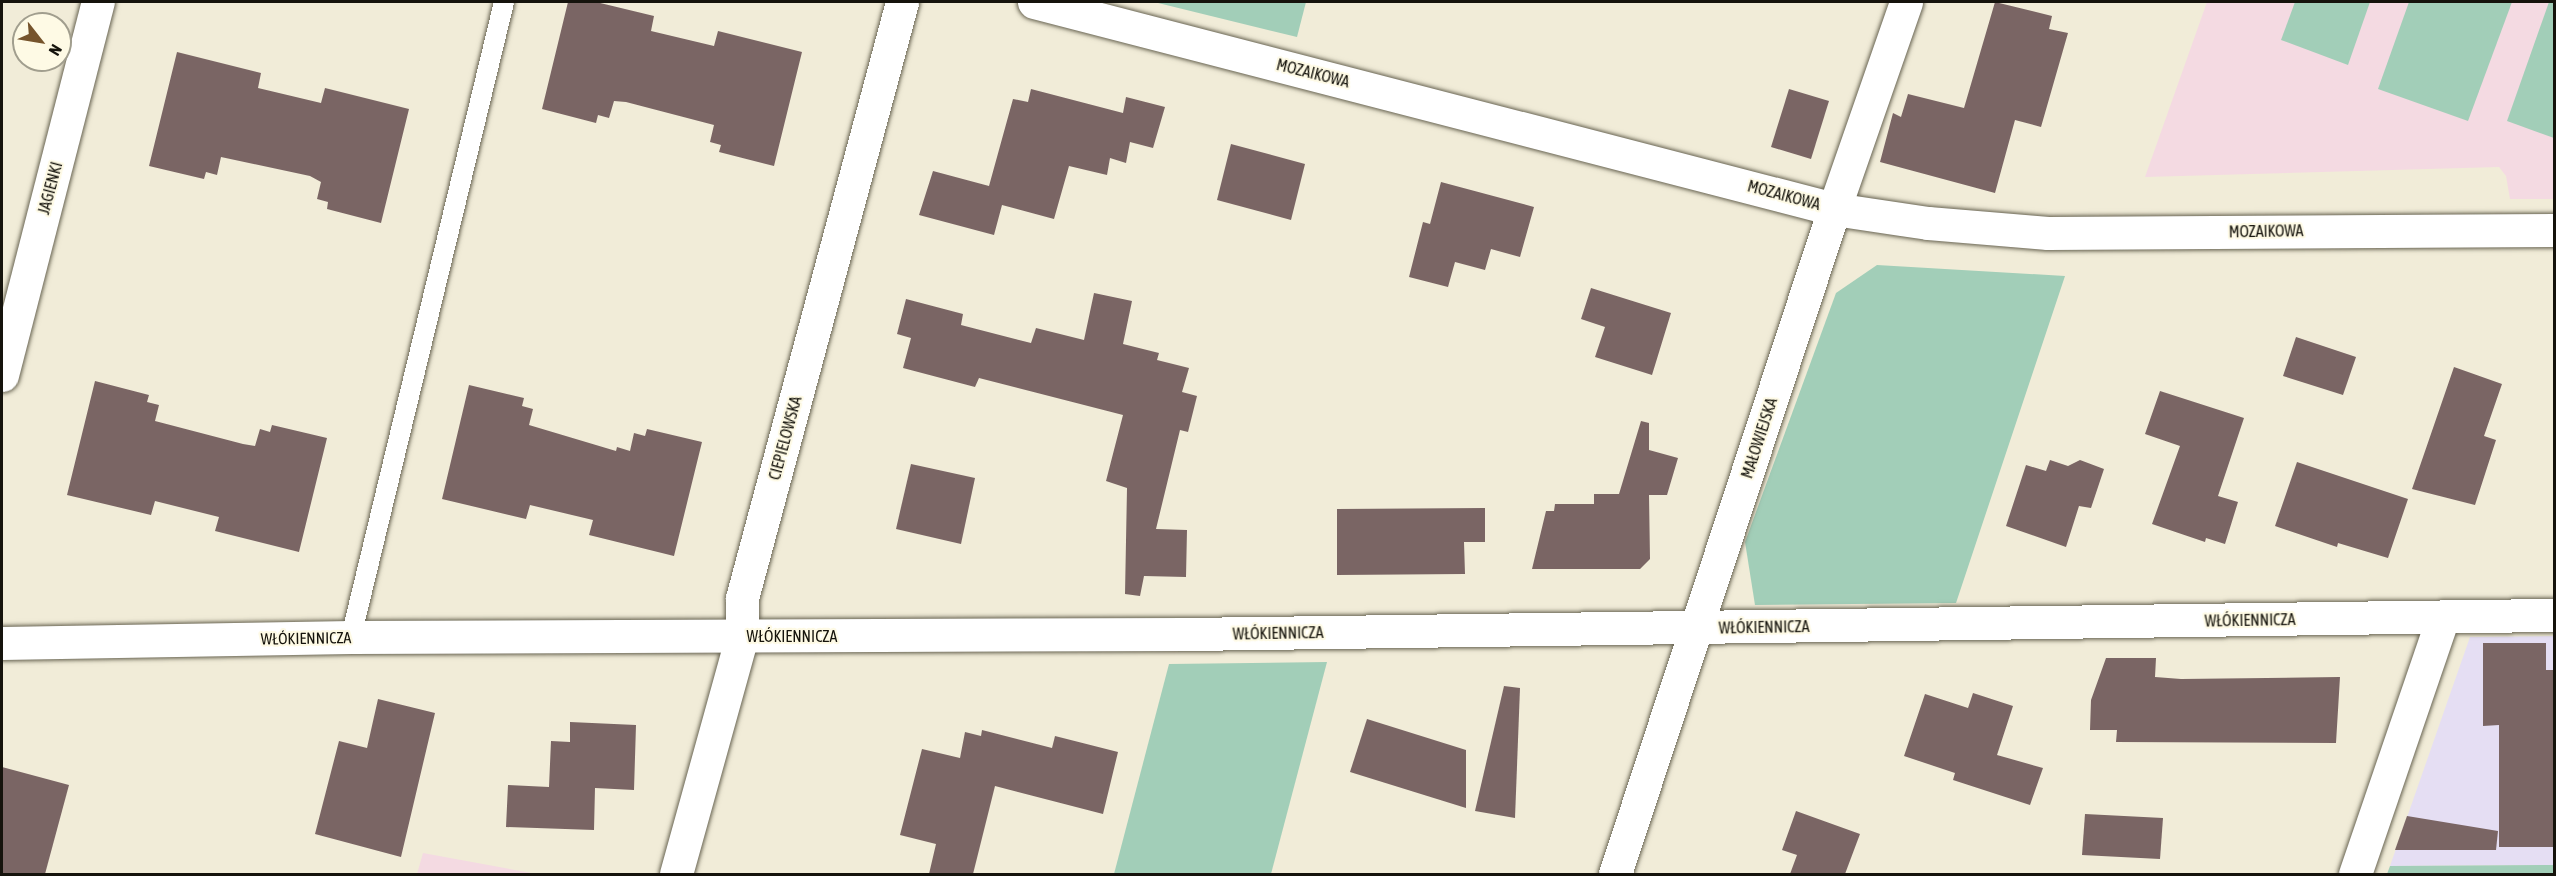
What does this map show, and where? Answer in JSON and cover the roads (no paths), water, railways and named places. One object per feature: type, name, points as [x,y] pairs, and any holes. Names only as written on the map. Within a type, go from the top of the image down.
[{"type":"street","name":"JAGIENKI","points":[[2,375],[98,2]]},
{"type":"street","name":"CIEPIELOWSKA","points":[[676,874],[742,636],[742,598],[902,2]]},
{"type":"street","name":"MOZAIKOWA","points":[[1034,2],[1834,208],[1929,224],[2048,233],[2554,230]]},
{"type":"street","name":"MAŁOWIEJSKA","points":[[1615,874],[1834,208],[1906,2]]},
{"type":"street","name":"WŁÓKIENNICZA","points":[[2,643],[351,637],[1697,628],[2554,615]]},
{"type":"street","points":[[2355,874],[2443,617]]},
{"type":"lane","points":[[351,637],[504,2]]}]
